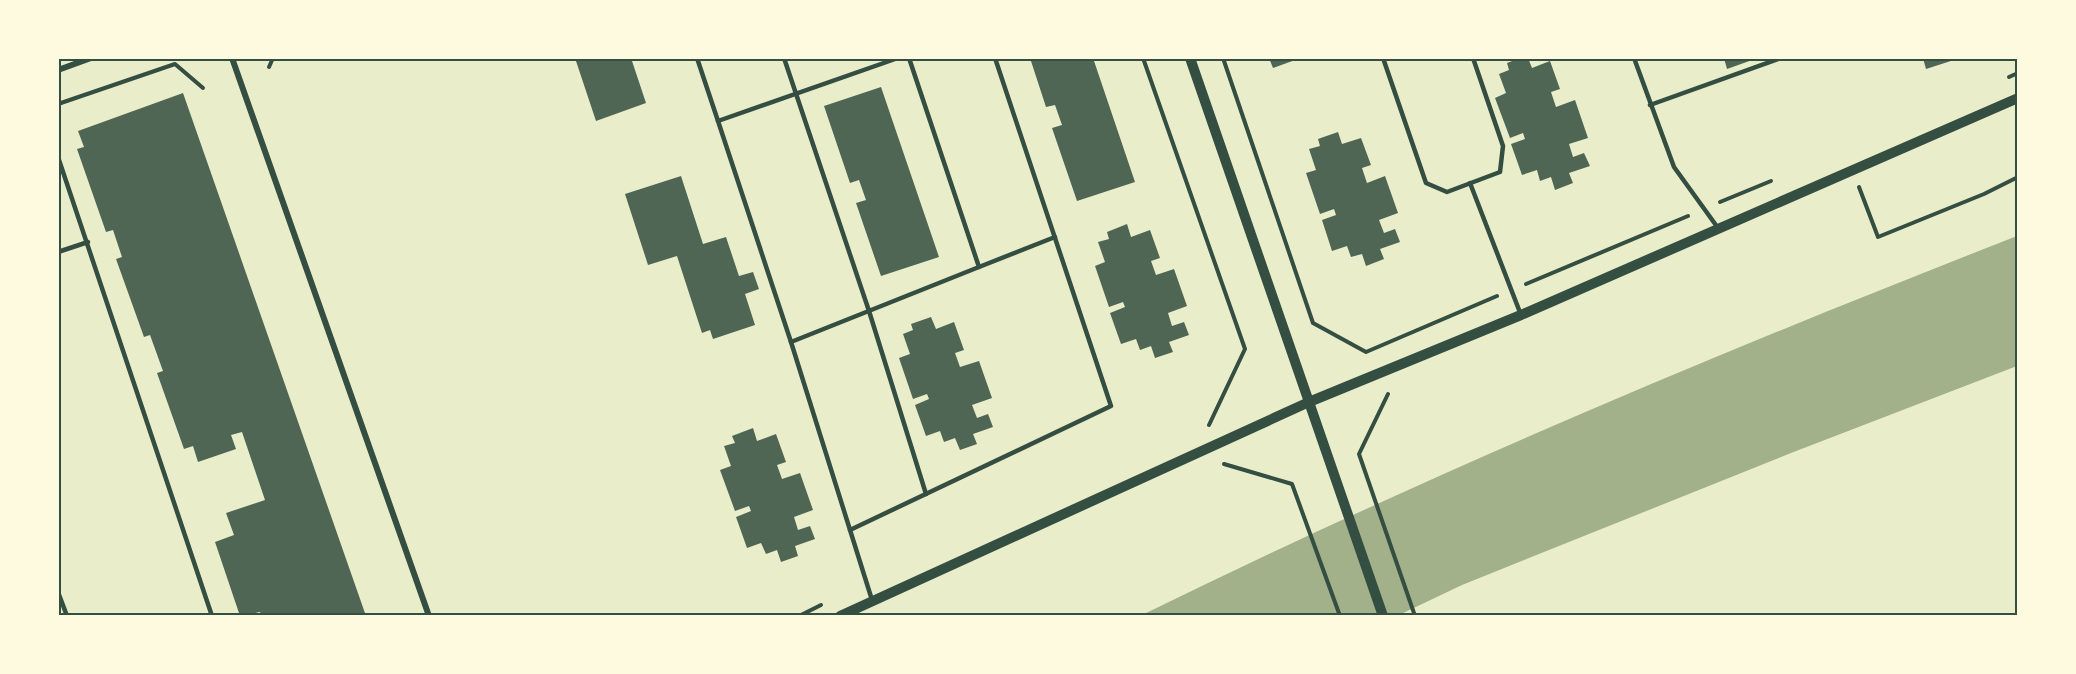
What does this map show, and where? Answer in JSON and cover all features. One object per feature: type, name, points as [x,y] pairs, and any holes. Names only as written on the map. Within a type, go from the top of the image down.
[{"type":"street","points":[[58,70],[91,58]]},
{"type":"street","points":[[232,58],[429,615]]},
{"type":"street","points":[[1190,58],[1383,615]]},
{"type":"street","points":[[840,615],[1309,402],[1521,315],[2018,98]]},
{"type":"lane","points":[[697,58],[791,342],[872,600]]},
{"type":"lane","points":[[784,58],[869,311],[926,494]]},
{"type":"lane","points":[[718,121],[898,58]]},
{"type":"lane","points":[[909,58],[979,267]]},
{"type":"lane","points":[[850,530],[1111,406],[995,58]]},
{"type":"lane","points":[[1383,58],[1426,183],[1447,192],[1500,172],[1503,146],[1473,58]]},
{"type":"lane","points":[[1634,58],[1674,167],[1718,228]]},
{"type":"lane","points":[[1650,105],[1781,58]]},
{"type":"lane","points":[[58,157],[212,615]]},
{"type":"lane","points":[[1470,183],[1521,315]]},
{"type":"lane","points":[[791,342],[1055,237]]},
{"type":"lane","points":[[58,252],[88,242]]},
{"type":"lane","points":[[58,592],[67,615]]},
{"type":"path","points":[[270,67],[273,58]]},
{"type":"path","points":[[1143,58],[1245,349],[1209,426]]},
{"type":"path","points":[[1222,58],[1313,323],[1366,352]]},
{"type":"path","points":[[58,104],[175,64],[203,88]]},
{"type":"path","points":[[1853,169],[1878,237],[1984,194],[2018,177]]},
{"type":"path","points":[[1386,395],[1359,454],[1415,615]]},
{"type":"path","points":[[1224,464],[1292,484],[1340,615]]},
{"type":"shaded area","points":[[2017,236],[2017,366],[1791,453],[1462,585],[1399,615],[1140,616],[1465,464],[1795,324]]},
{"type":"building","points":[[575,58],[631,58],[646,103],[596,121]]},
{"type":"building","points":[[1030,58],[1093,58],[1135,182],[1077,201],[1052,128],[1062,125],[1055,105],[1046,107]]},
{"type":"building","points":[[1269,58],[1298,58],[1298,59],[1273,68]]},
{"type":"building","points":[[1520,58],[1528,58],[1532,68],[1550,61],[1560,89],[1551,92],[1556,107],[1575,100],[1588,138],[1569,144],[1573,157],[1584,153],[1590,166],[1569,173],[1573,183],[1555,190],[1551,177],[1540,181],[1537,170],[1522,175],[1511,144],[1525,139],[1523,133],[1510,138],[1495,98],[1506,93],[1499,74],[1509,70],[1507,63]]},
{"type":"building","points":[[1724,58],[1755,58],[1755,59],[1727,69]]},
{"type":"building","points":[[1923,58],[1957,58],[1957,59],[1926,69]]},
{"type":"building","points":[[881,87],[939,257],[881,276],[856,203],[866,200],[859,180],[850,183],[824,106]]},
{"type":"building","points":[[183,93],[366,616],[262,616],[260,612],[240,616],[215,542],[234,535],[226,513],[265,500],[242,432],[231,435],[236,449],[198,462],[193,446],[184,449],[157,373],[163,371],[150,335],[144,337],[116,259],[122,257],[113,230],[106,232],[77,149],[84,147],[78,131]]},
{"type":"building","points":[[1338,132],[1342,144],[1361,138],[1371,165],[1362,168],[1367,183],[1385,176],[1398,213],[1379,220],[1384,233],[1395,229],[1400,242],[1380,249],[1384,259],[1366,266],[1362,254],[1351,257],[1347,246],[1332,251],[1322,220],[1336,215],[1334,209],[1320,214],[1306,173],[1316,170],[1309,149],[1320,146],[1318,139]]},
{"type":"building","points":[[681,176],[703,244],[726,237],[739,276],[753,272],[759,289],[745,294],[755,325],[713,339],[710,330],[702,333],[677,256],[648,265],[625,194]]},
{"type":"building","points":[[1127,224],[1131,237],[1150,230],[1160,258],[1151,261],[1156,275],[1174,269],[1187,306],[1168,313],[1172,326],[1184,322],[1189,335],[1169,342],[1173,352],[1155,358],[1151,346],[1140,350],[1136,339],[1121,344],[1110,313],[1125,307],[1123,302],[1109,307],[1095,266],[1105,262],[1098,242],[1109,239],[1107,232]]},
{"type":"building","points":[[931,317],[936,329],[954,322],[964,350],[955,353],[960,367],[979,361],[992,398],[972,405],[977,418],[988,414],[993,427],[973,434],[977,444],[960,450],[955,438],[944,442],[940,431],[926,436],[915,405],[929,399],[927,394],[913,399],[899,358],[910,354],[903,334],[913,330],[911,324]]},
{"type":"building","points":[[753,428],[757,441],[776,434],[786,462],[777,465],[782,479],[800,473],[813,510],[794,517],[798,530],[810,526],[815,539],[795,546],[798,556],[781,562],[777,550],[766,554],[761,543],[747,548],[736,517],[751,511],[749,506],[735,511],[720,470],[731,466],[724,446],[735,443],[732,436]]}]
